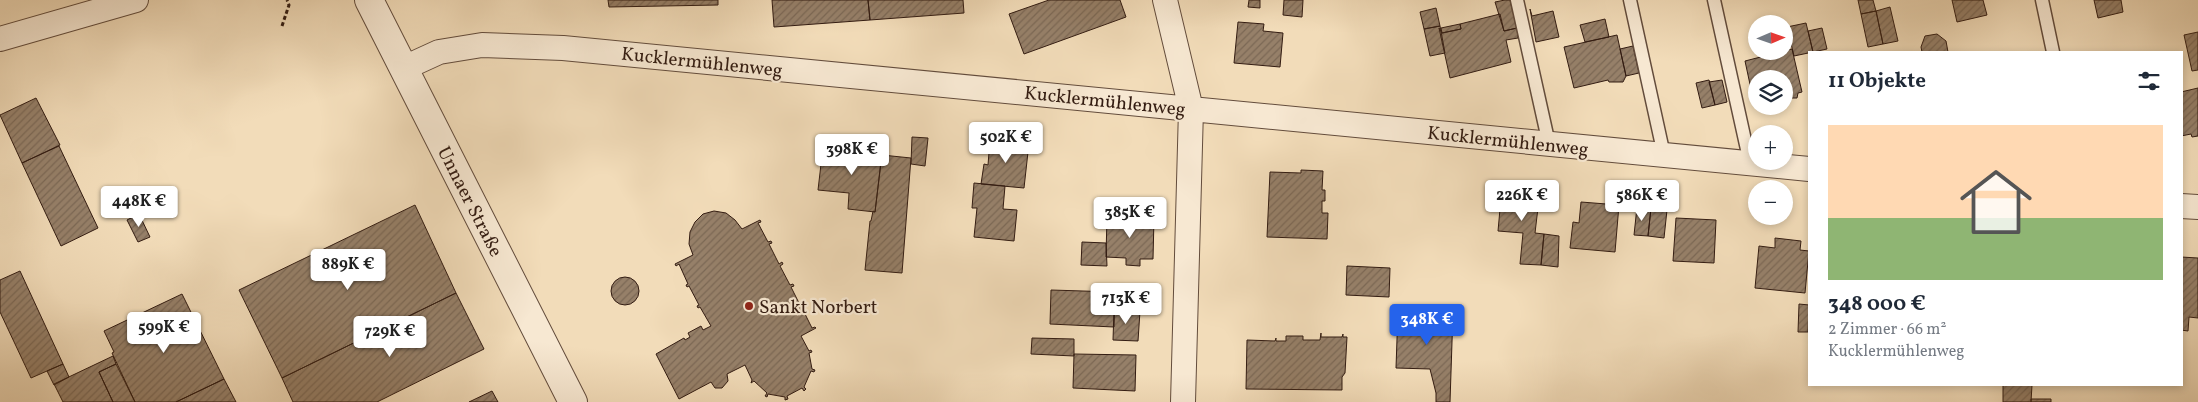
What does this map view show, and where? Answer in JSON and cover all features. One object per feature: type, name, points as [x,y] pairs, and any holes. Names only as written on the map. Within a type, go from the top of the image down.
[{"type":"street","points":[[0,40],[136,0]]},
{"type":"street","name":"Unnaer Straße","points":[[369,0],[573,402]]},
{"type":"street","points":[[1165,0],[1191,109],[1183,402]]},
{"type":"street","name":"Kucklermühlenweg","points":[[404,68],[439,52],[482,46],[563,48],[1748,163]]},
{"type":"street","name":"Kucklermühlenweg","points":[[1793,167],[1808,169]]},
{"type":"street","points":[[2183,206],[2198,207]]},
{"type":"lane","points":[[1516,0],[1548,144]]},
{"type":"lane","points":[[1630,0],[1664,155]]},
{"type":"lane","points":[[1714,0],[1748,154]]},
{"type":"lane","points":[[2042,0],[2053,51]]},
{"type":"path","points":[[282,26],[289,5],[287,0]]},
{"type":"building","points":[[608,0],[718,0],[718,5],[609,7]]},
{"type":"building","points":[[772,0],[868,0],[870,20],[774,27]]},
{"type":"building","points":[[868,0],[963,0],[964,13],[870,20]]},
{"type":"building","points":[[1049,0],[1120,0],[1126,17],[1024,54],[1009,14]]},
{"type":"building","points":[[1249,0],[1260,0],[1260,8],[1248,7]]},
{"type":"building","points":[[1284,0],[1303,0],[1302,17],[1283,15]]},
{"type":"building","points":[[1510,0],[1517,28],[1504,31],[1495,2]]},
{"type":"building","points":[[1858,0],[1873,0],[1876,11],[1861,14]]},
{"type":"building","points":[[1952,0],[1983,0],[1987,15],[1957,22]]},
{"type":"building","points":[[2094,0],[2121,0],[2123,12],[2098,18]]},
{"type":"building","points":[[1890,7],[1898,41],[1883,44],[1876,11]]},
{"type":"building","points":[[1436,8],[1440,26],[1424,29],[1420,12]]},
{"type":"building","points":[[1530,9],[1532,16],[1553,11],[1559,37],[1536,42]]},
{"type":"building","points":[[1876,11],[1883,44],[1868,47],[1861,14]]},
{"type":"building","points":[[1500,14],[1504,31],[1517,28],[1518,38],[1506,40],[1511,62],[1450,78],[1439,28],[1442,33],[1461,29],[1460,24]]},
{"type":"building","points":[[1605,19],[1609,37],[1585,42],[1580,25]]},
{"type":"building","points":[[1238,22],[1264,24],[1263,31],[1283,33],[1280,67],[1234,63]]},
{"type":"building","points":[[1806,23],[1813,51],[1794,56],[1793,26]]},
{"type":"building","points":[[1460,24],[1461,29],[1442,33],[1441,28]]},
{"type":"building","points":[[1440,26],[1445,53],[1430,56],[1424,29]]},
{"type":"building","points":[[1822,28],[1827,49],[1813,51],[1808,31]]},
{"type":"building","points":[[2198,32],[2198,70],[2192,71],[2184,35]]},
{"type":"building","points":[[1937,34],[1946,41],[1948,51],[1922,51],[1921,47],[1925,36]]},
{"type":"building","points":[[1617,35],[1626,76],[1623,82],[1609,82],[1608,80],[1574,88],[1564,47]]},
{"type":"building","points":[[1633,46],[1639,73],[1626,76],[1620,49]]},
{"type":"building","points":[[1793,53],[1802,92],[1798,93],[1797,98],[1793,98],[1793,70],[1748,70],[1748,75],[1745,61],[1793,60]]},
{"type":"building","points":[[1709,80],[1715,105],[1702,108],[1696,83]]},
{"type":"building","points":[[1722,80],[1727,102],[1715,105],[1709,82]]},
{"type":"building","points":[[2198,88],[2198,136],[2192,137],[2191,134],[2183,136],[2183,92]]},
{"type":"building","points":[[36,98],[60,145],[22,163],[0,115]]},
{"type":"building","points":[[912,137],[928,138],[925,166],[911,164]]},
{"type":"building","points":[[990,140],[1029,143],[1024,188],[981,184],[984,164],[988,165]]},
{"type":"building","points":[[59,146],[98,228],[61,246],[22,163]]},
{"type":"building","points":[[823,147],[882,152],[875,212],[848,209],[849,193],[818,190]]},
{"type":"building","points":[[882,155],[911,158],[902,273],[865,270],[870,221],[873,211],[875,212]]},
{"type":"building","points":[[1301,170],[1323,171],[1322,190],[1325,190],[1325,201],[1322,201],[1322,213],[1328,213],[1327,239],[1267,237],[1270,172],[1301,173]]},
{"type":"building","points":[[974,183],[1005,186],[1003,209],[1017,210],[1014,241],[974,237],[977,208],[972,208]]},
{"type":"building","points":[[1502,187],[1540,191],[1535,233],[1544,234],[1541,265],[1520,264],[1523,233],[1498,231]]},
{"type":"building","points":[[1581,202],[1619,205],[1615,252],[1570,248],[1573,222],[1579,223]]},
{"type":"building","points":[[415,205],[456,293],[282,378],[239,290]]},
{"type":"building","points":[[1637,207],[1651,208],[1648,236],[1634,235]]},
{"type":"building","points":[[1651,208],[1667,210],[1664,238],[1648,236]]},
{"type":"building","name":"Sankt Norbert","points":[[714,211],[726,213],[742,229],[760,220],[761,222],[758,223],[768,242],[771,241],[772,243],[769,244],[779,264],[782,262],[783,264],[780,266],[790,285],[793,284],[794,286],[791,287],[801,307],[804,305],[805,307],[802,308],[812,328],[816,328],[801,336],[809,351],[811,350],[812,352],[809,353],[812,369],[815,370],[814,372],[811,371],[804,387],[806,389],[804,391],[802,388],[787,396],[788,399],[785,400],[785,397],[768,394],[767,397],[765,396],[767,393],[754,381],[751,383],[752,380],[745,365],[727,374],[728,381],[722,388],[715,388],[711,382],[679,399],[656,354],[684,338],[685,340],[690,337],[688,333],[701,326],[703,330],[711,326],[700,307],[698,308],[697,306],[699,305],[689,286],[687,287],[686,285],[688,284],[679,264],[676,266],[675,264],[693,255],[689,244],[690,232],[695,222],[703,214]]},
{"type":"building","points":[[139,214],[150,237],[138,242],[127,220]]},
{"type":"building","points":[[1107,216],[1154,218],[1153,259],[1140,259],[1140,266],[1126,265],[1126,258],[1106,257]]},
{"type":"building","points":[[1676,218],[1716,220],[1714,263],[1673,261]]},
{"type":"building","points":[[1544,234],[1559,236],[1558,267],[1541,265]]},
{"type":"building","points":[[1775,238],[1801,241],[1800,250],[1808,251],[1805,293],[1755,288],[1759,246],[1775,248]]},
{"type":"building","points":[[1082,242],[1106,243],[1107,266],[1081,265]]},
{"type":"building","points":[[2183,257],[2198,258],[2198,318],[2189,317],[2188,331],[2183,330]]},
{"type":"building","points":[[1347,266],[1390,268],[1389,297],[1346,295]]},
{"type":"building","points":[[20,271],[63,364],[31,378],[0,312],[0,280]]},
{"type":"building","points":[[625,277],[635,281],[639,291],[635,301],[625,305],[615,301],[611,291],[615,281]]},
{"type":"building","points":[[1051,290],[1115,292],[1114,327],[1050,324]]},
{"type":"building","points":[[456,293],[484,349],[377,402],[293,402],[282,378]]},
{"type":"building","points":[[182,294],[224,379],[176,402],[135,402],[104,331]]},
{"type":"building","points":[[1799,304],[1808,305],[1808,332],[1798,332]]},
{"type":"building","points":[[1114,310],[1140,311],[1138,341],[1113,340]]},
{"type":"building","points":[[1398,310],[1453,312],[1450,402],[1436,402],[1436,393],[1430,369],[1396,368]]},
{"type":"building","points":[[1321,333],[1321,337],[1342,337],[1343,334],[1343,337],[1347,337],[1342,390],[1246,389],[1247,340],[1275,341],[1276,338],[1276,341],[1286,341],[1286,336],[1303,336],[1303,340],[1320,340]]},
{"type":"building","points":[[1032,338],[1074,339],[1074,356],[1031,354]]},
{"type":"building","points":[[1074,354],[1136,355],[1135,391],[1073,388]]},
{"type":"building","points":[[113,356],[116,364],[99,372],[113,402],[63,402],[54,384]]},
{"type":"building","points":[[63,364],[69,377],[54,385],[47,371]]},
{"type":"building","points":[[116,364],[135,402],[113,402],[99,372]]},
{"type":"building","points":[[224,379],[236,402],[176,402]]},
{"type":"building","points":[[2003,386],[2032,386],[2031,402],[2003,402]]},
{"type":"building","points":[[492,391],[498,402],[469,402]]},
{"type":"building","points":[[2031,399],[2051,399],[2051,402],[2031,402]]},
{"type":"place","name":"Sankt Norbert","points":[[749,306]]}]
